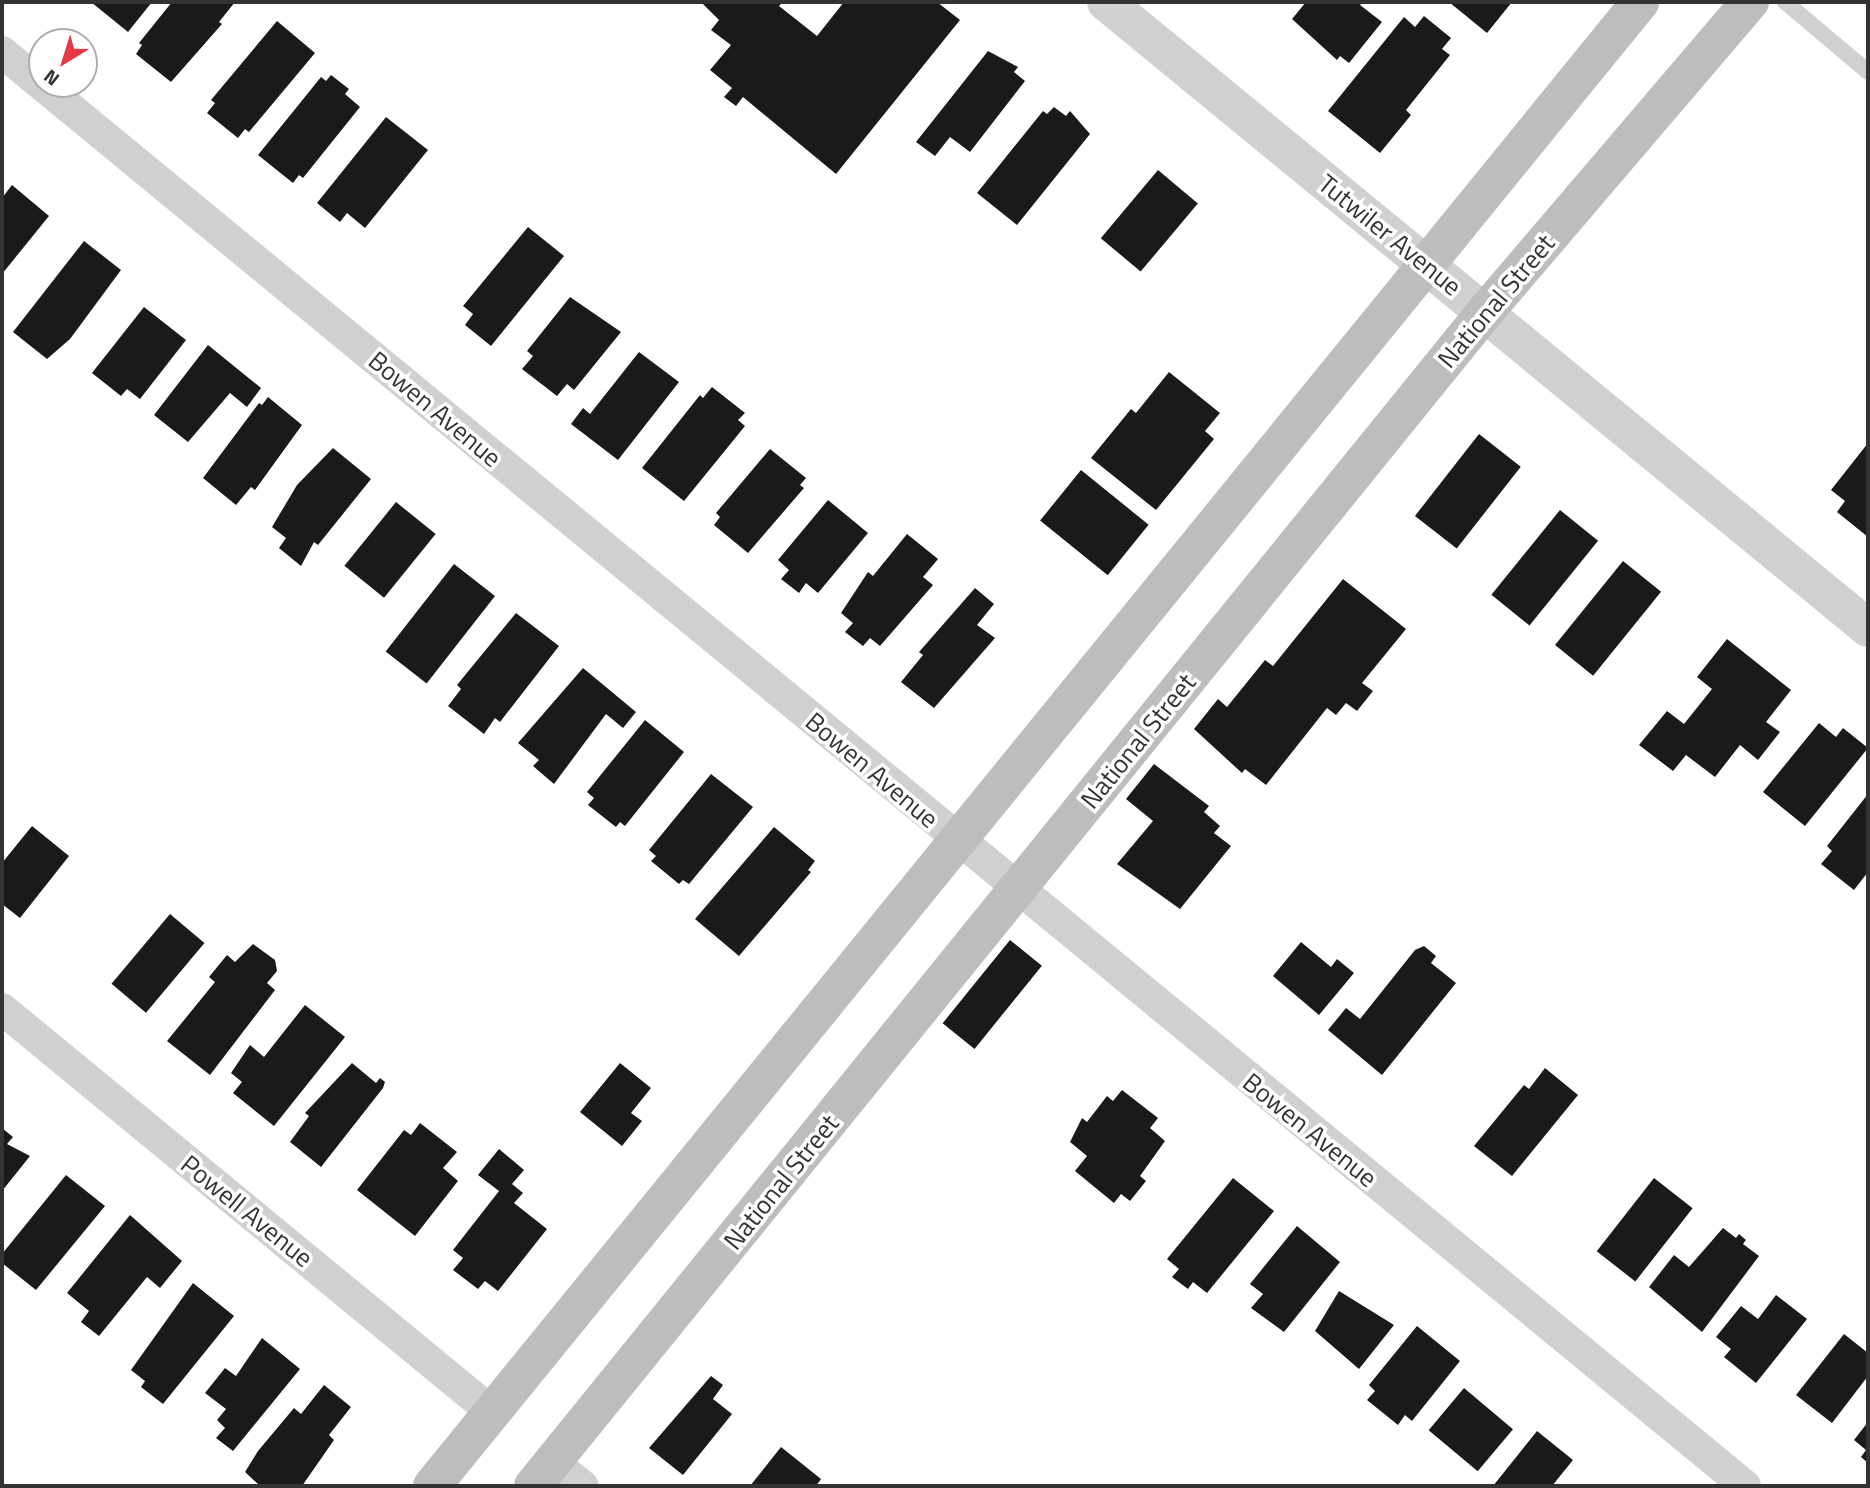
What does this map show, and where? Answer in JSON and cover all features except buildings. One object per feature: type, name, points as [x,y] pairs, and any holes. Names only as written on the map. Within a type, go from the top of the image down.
[{"type":"main road","points":[[432,1486],[1640,2]]},
{"type":"main road","name":"National Street","points":[[543,1474],[1485,312],[1750,2]]},
{"type":"street","name":"Tutwiler Avenue","points":[[1106,2],[1868,628]]},
{"type":"street","name":"Bowen Avenue","points":[[2,52],[1745,1486]]},
{"type":"street","name":"Powell Avenue","points":[[2,1009],[493,1413]]},
{"type":"street","points":[[543,1474],[583,1486]]},
{"type":"lane","points":[[1785,2],[1868,72]]}]
